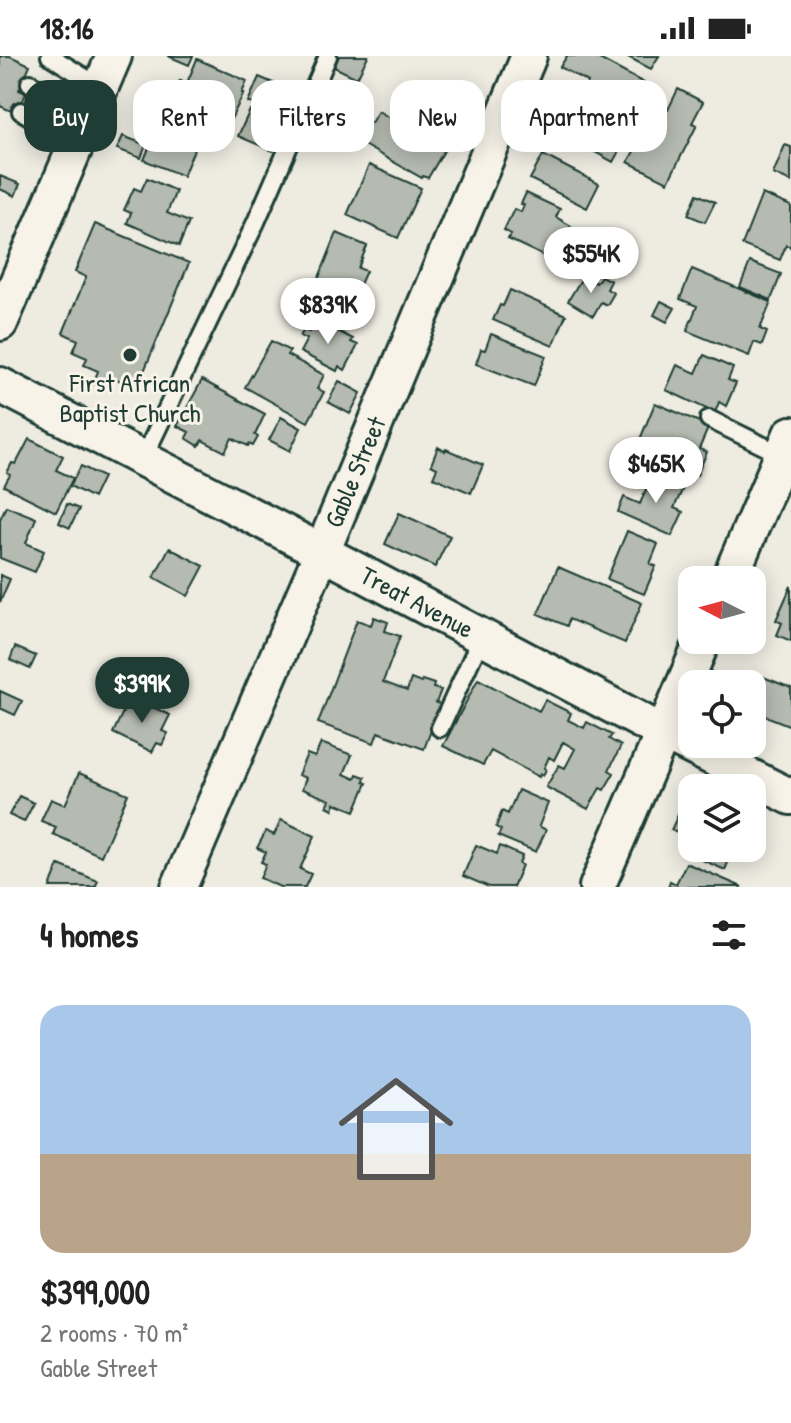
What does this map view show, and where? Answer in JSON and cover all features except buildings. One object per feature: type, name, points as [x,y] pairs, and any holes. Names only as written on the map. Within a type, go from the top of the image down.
[{"type":"street","name":"Gable Street","points":[[179,887],[529,56]]},
{"type":"street","points":[[0,323],[73,152]]},
{"type":"street","name":"Treat Avenue","points":[[0,385],[791,797]]},
{"type":"street","points":[[735,566],[786,445]]},
{"type":"street","points":[[597,887],[697,654]]},
{"type":"lane","points":[[50,56],[74,80]]},
{"type":"lane","points":[[143,459],[256,222],[328,56]]},
{"type":"lane","points":[[709,419],[786,445]]},
{"type":"lane","points":[[440,728],[482,636]]},
{"type":"place","name":"First African Baptist Church","points":[[130,355]]}]
